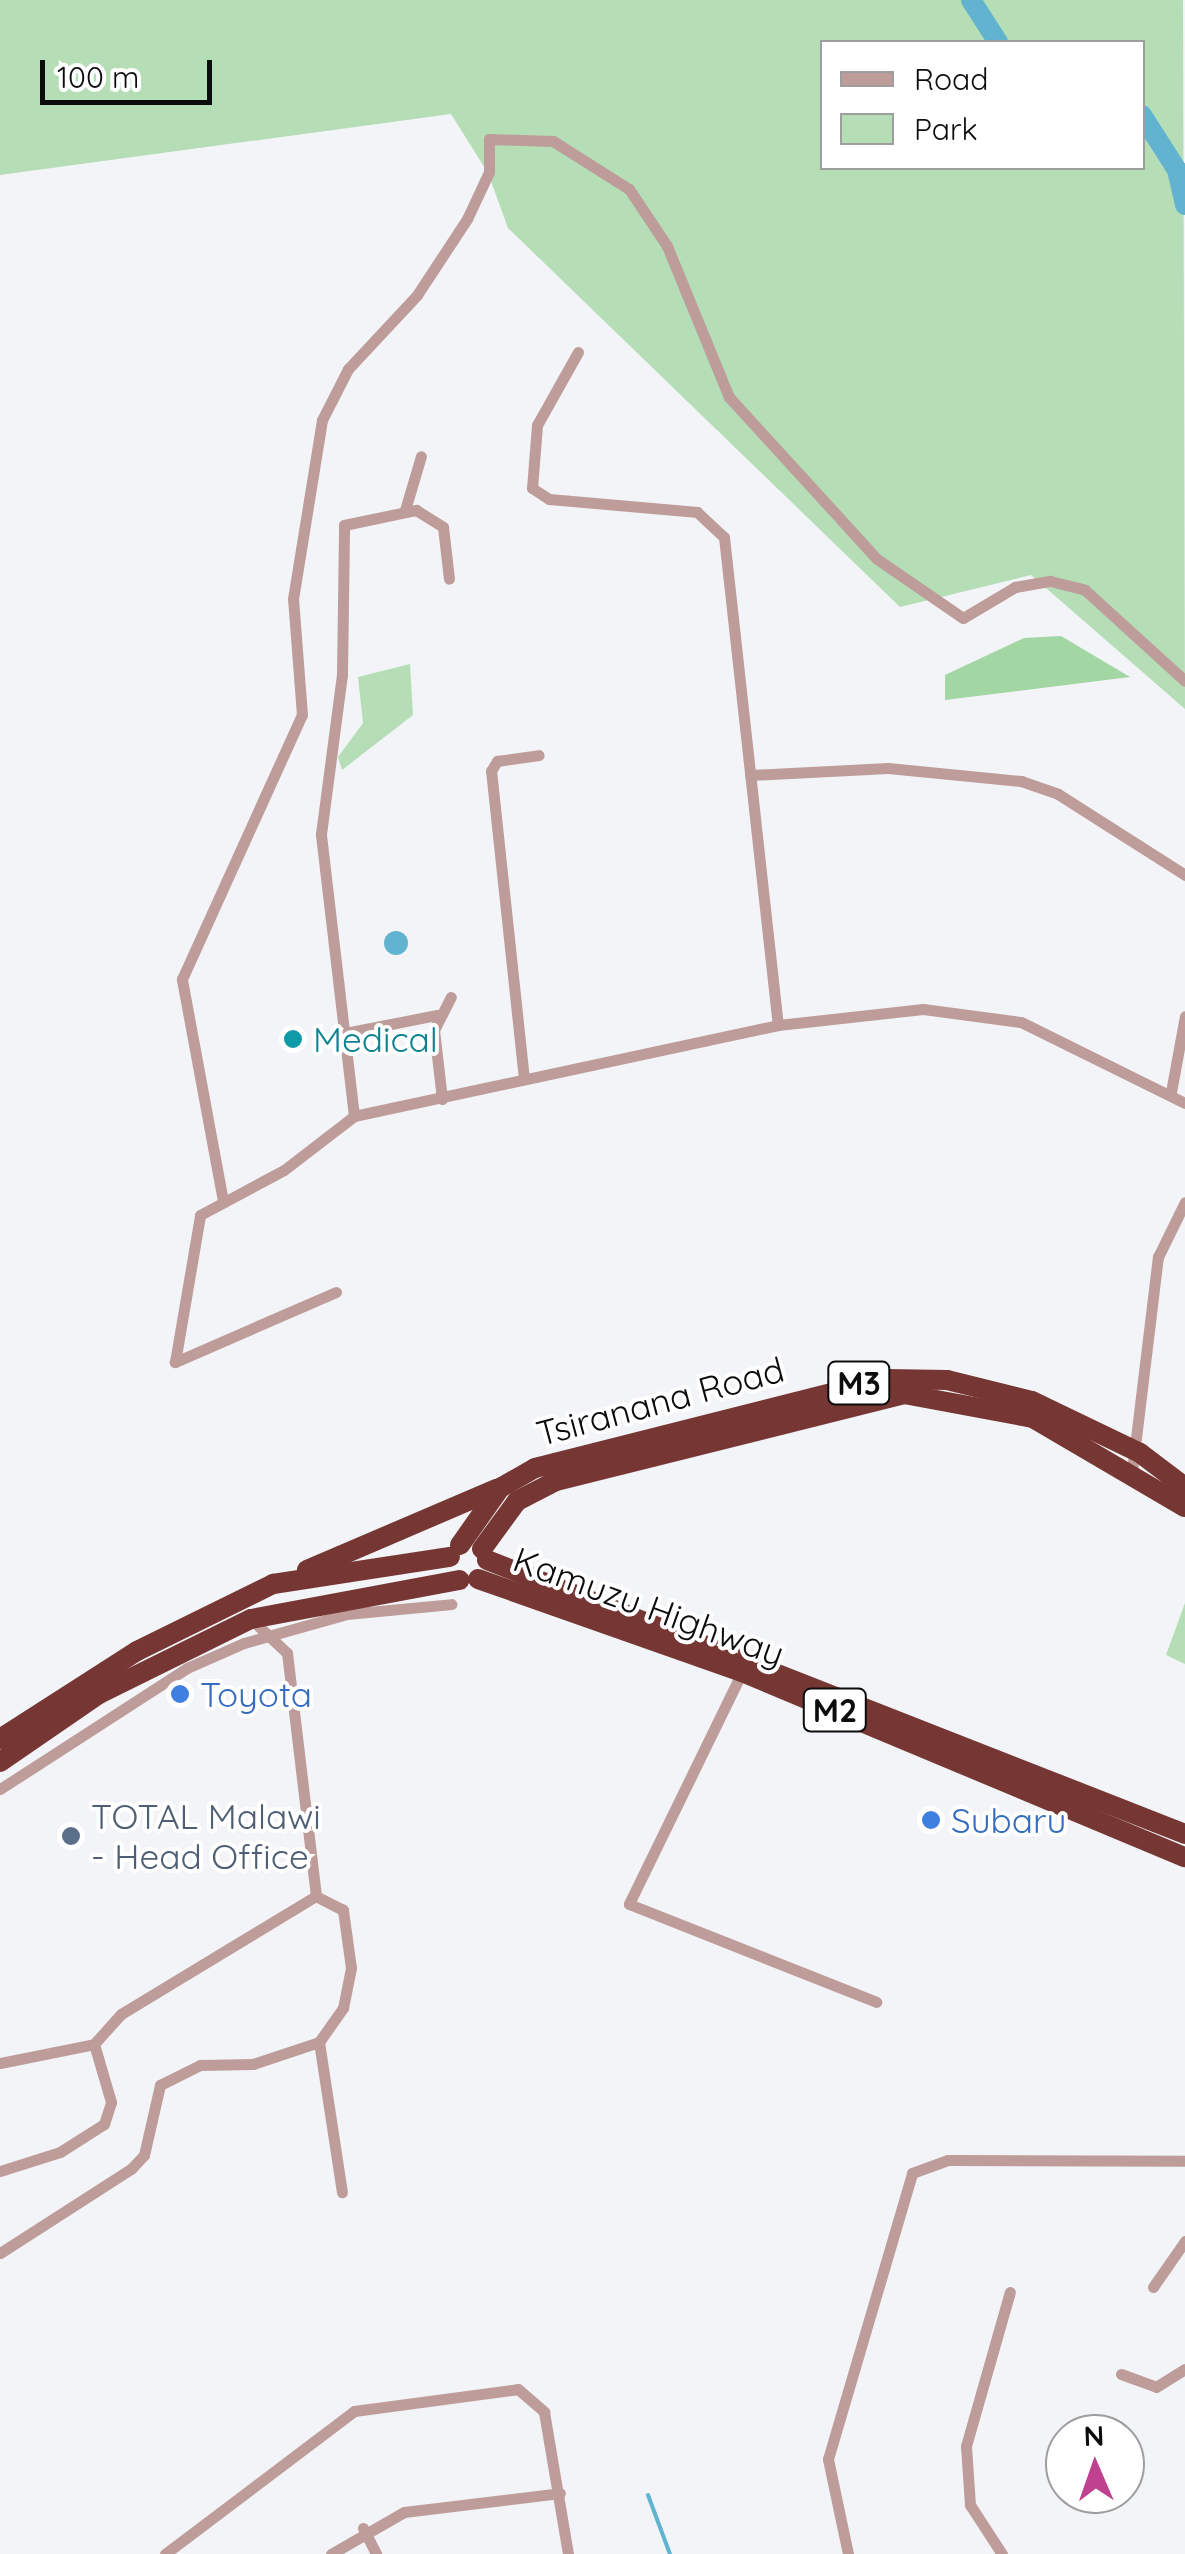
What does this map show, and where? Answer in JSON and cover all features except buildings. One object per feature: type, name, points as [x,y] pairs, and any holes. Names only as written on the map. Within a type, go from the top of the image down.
[{"type":"highway","name":"Tsiranana Road","points":[[272,1584],[574,1456],[887,1378],[990,1388],[1185,1486]]},
{"type":"highway","name":"Tsiranana Road","points":[[477,1567],[517,1501],[556,1481],[861,1399],[904,1394],[997,1406],[1136,1462],[1185,1507]]},
{"type":"highway","points":[[477,1567],[455,1552],[500,1488]]},
{"type":"highway","name":"M2","points":[[0,1739],[240,1597],[272,1584],[455,1552],[477,1567]]},
{"type":"highway","name":"Kamuzu Highway","points":[[477,1567],[742,1672],[1185,1857]]},
{"type":"highway","name":"Kamuzu Highway","points":[[0,1762],[99,1694],[251,1619],[477,1567],[1185,1834]]},
{"type":"street","points":[[224,1201],[182,979],[302,715],[292,613],[322,420],[348,369],[417,295],[467,219],[488,172],[488,139],[553,141],[629,189],[667,246],[729,397],[877,559],[963,618],[1015,587],[1050,581],[1084,590],[1185,681]]},
{"type":"street","points":[[578,352],[538,425],[532,488],[549,499],[696,512],[720,530],[778,1025]]},
{"type":"street","points":[[405,510],[421,456]]},
{"type":"street","points":[[354,1116],[340,1034],[321,834],[342,676],[342,534],[350,520],[405,510],[443,527],[449,579]]},
{"type":"street","points":[[524,1079],[492,771],[497,761],[539,754]]},
{"type":"street","points":[[750,775],[888,768],[1021,781],[1185,875]]},
{"type":"street","points":[[340,1034],[436,1015],[452,997]]},
{"type":"street","points":[[336,1292],[175,1362],[191,1230],[224,1201],[354,1116],[778,1025],[923,1010],[995,1015],[1185,1102]]},
{"type":"street","points":[[436,1015],[442,1099]]},
{"type":"street","points":[[1170,1092],[1185,1016]]},
{"type":"street","points":[[1136,1462],[1151,1290],[1185,1202]]},
{"type":"street","points":[[240,1597],[251,1619],[287,1653],[316,1896]]},
{"type":"street","points":[[0,1789],[187,1668],[268,1637],[347,1614],[452,1604]]},
{"type":"street","points":[[742,1672],[629,1904],[876,2002]]},
{"type":"street","points":[[0,2254],[131,2169],[144,2155],[160,2085],[200,2065],[253,2064],[319,2042],[343,2008],[350,1968],[342,1910],[316,1896]]},
{"type":"street","points":[[0,2064],[94,2044],[166,1984],[316,1896]]},
{"type":"street","points":[[319,2042],[342,2192]]},
{"type":"street","points":[[0,2171],[104,2124],[111,2102],[94,2044]]},
{"type":"street","points":[[848,2554],[828,2458],[912,2173],[948,2160],[1185,2162]]},
{"type":"street","points":[[1153,2287],[1185,2241]]},
{"type":"street","points":[[1002,2554],[970,2504],[966,2446],[1010,2292]]},
{"type":"street","points":[[1122,2374],[1156,2387],[1185,2369]]},
{"type":"street","points":[[164,2554],[315,2434],[365,2407],[530,2393],[544,2412],[568,2554]]},
{"type":"street","points":[[330,2554],[363,2528],[425,2508],[560,2493]]},
{"type":"street","points":[[363,2528],[376,2554]]},
{"type":"green space","points":[[0,0],[1183,0],[1185,709],[1031,575],[900,607],[508,228],[488,173],[451,114],[0,175]]},
{"type":"green space","points":[[1061,636],[1130,677],[945,700],[945,675],[1024,638]]},
{"type":"green space","points":[[410,664],[413,715],[342,770],[338,757],[363,723],[358,677]]},
{"type":"green space","points":[[1185,1603],[1185,1664],[1166,1655]]},
{"type":"water","points":[[396,931],[405,934],[405,952],[396,955],[387,952],[384,943],[387,934]]},
{"type":"waterway","points":[[971,0],[997,40]]},
{"type":"waterway","points":[[1145,120],[1177,170],[1185,205]]},
{"type":"waterway","points":[[648,2495],[670,2554]]},
{"type":"place","name":"Medical","points":[[293,1039]]},
{"type":"place","name":"Toyota","points":[[180,1694]]},
{"type":"place","name":"Subaru","points":[[931,1820]]},
{"type":"place","name":"TOTAL Malawi - Head Office","points":[[71,1836]]}]
